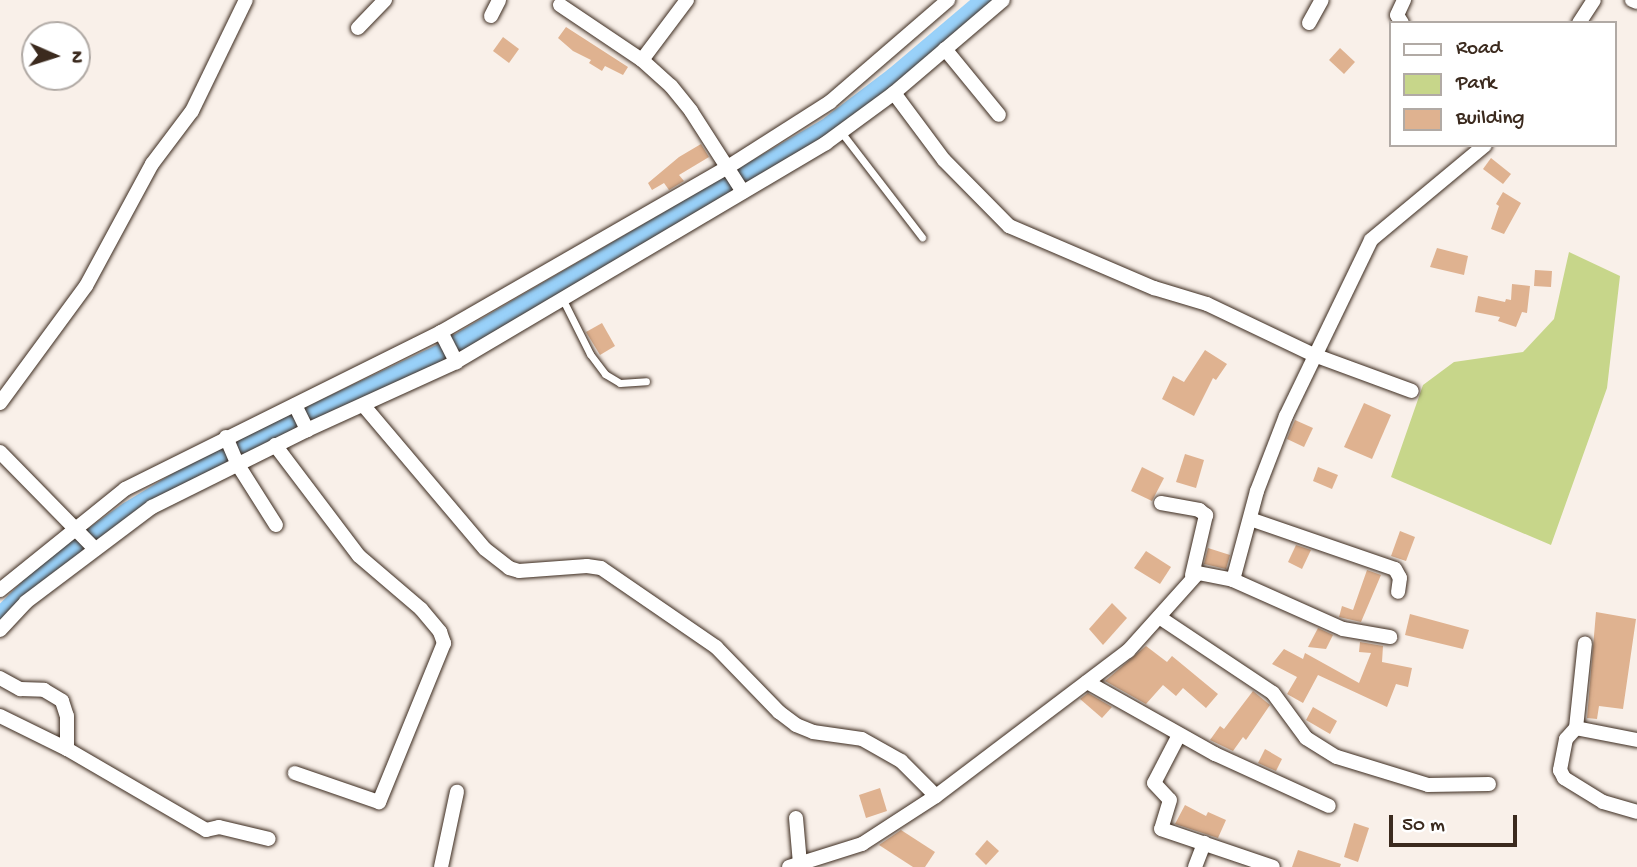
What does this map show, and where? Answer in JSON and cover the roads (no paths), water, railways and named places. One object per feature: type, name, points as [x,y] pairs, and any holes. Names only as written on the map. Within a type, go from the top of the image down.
[{"type":"street","points":[[0,403],[86,286],[152,164],[192,111],[246,0]]},
{"type":"street","points":[[358,28],[384,0]]},
{"type":"street","points":[[491,16],[499,0]]},
{"type":"street","points":[[642,60],[687,0]]},
{"type":"street","points":[[0,590],[125,489],[231,450],[300,416],[729,170],[830,102],[948,0]]},
{"type":"street","points":[[0,630],[26,602],[92,546],[231,450],[275,445],[300,416],[364,406],[454,359],[561,297],[841,132],[894,93],[1003,0]]},
{"type":"street","points":[[1309,23],[1322,0]]},
{"type":"street","points":[[1401,21],[1397,15],[1404,0]]},
{"type":"street","points":[[1580,21],[1594,0]]},
{"type":"street","points":[[1632,0],[1637,2]]},
{"type":"street","points":[[560,5],[642,60],[684,102],[741,189]]},
{"type":"street","points":[[945,49],[999,116]]},
{"type":"street","points":[[894,93],[944,160],[1009,226],[1154,288],[1207,304],[1314,355],[1412,391]]},
{"type":"street","points":[[1233,580],[1257,491],[1314,355],[1371,240],[1483,147]]},
{"type":"street","points":[[443,335],[454,359]]},
{"type":"street","points":[[364,406],[485,548],[509,568],[519,571],[587,566],[601,568],[716,647],[779,712],[796,725],[814,732],[862,739],[901,761],[936,796]]},
{"type":"street","points":[[275,445],[352,547],[421,609],[440,632],[444,643],[379,802],[295,773]]},
{"type":"street","points":[[231,450],[276,525]]},
{"type":"street","points":[[0,452],[92,546]]},
{"type":"street","points":[[796,818],[795,866],[862,844],[936,796],[1128,651],[1160,617],[1192,576],[1206,515],[1199,510],[1161,503]]},
{"type":"street","points":[[1250,519],[1395,569],[1401,578],[1398,592]]},
{"type":"street","points":[[1192,576],[1198,573],[1233,580],[1343,629],[1390,636]]},
{"type":"street","points":[[1160,617],[1273,693],[1306,738],[1337,757],[1428,785],[1489,784]]},
{"type":"street","points":[[1586,643],[1576,728],[1566,738],[1560,770],[1564,778],[1603,802],[1637,812]]},
{"type":"street","points":[[0,678],[20,689],[44,690],[62,701],[67,716],[67,749]]},
{"type":"street","points":[[1087,682],[1179,735],[1329,806]]},
{"type":"street","points":[[0,716],[67,749],[206,830],[219,827],[269,839]]},
{"type":"street","points":[[1576,728],[1637,738]]},
{"type":"street","points":[[1179,735],[1154,783],[1170,800],[1161,829],[1273,867]]},
{"type":"street","points":[[441,867],[457,792]]},
{"type":"street","points":[[1195,867],[1203,843]]},
{"type":"lane","points":[[841,132],[922,237]]},
{"type":"lane","points":[[561,297],[590,354],[605,374],[620,383],[646,382]]},
{"type":"waterway","points":[[0,616],[50,567],[128,511],[204,465],[437,355],[830,125],[893,77],[984,0]]}]
